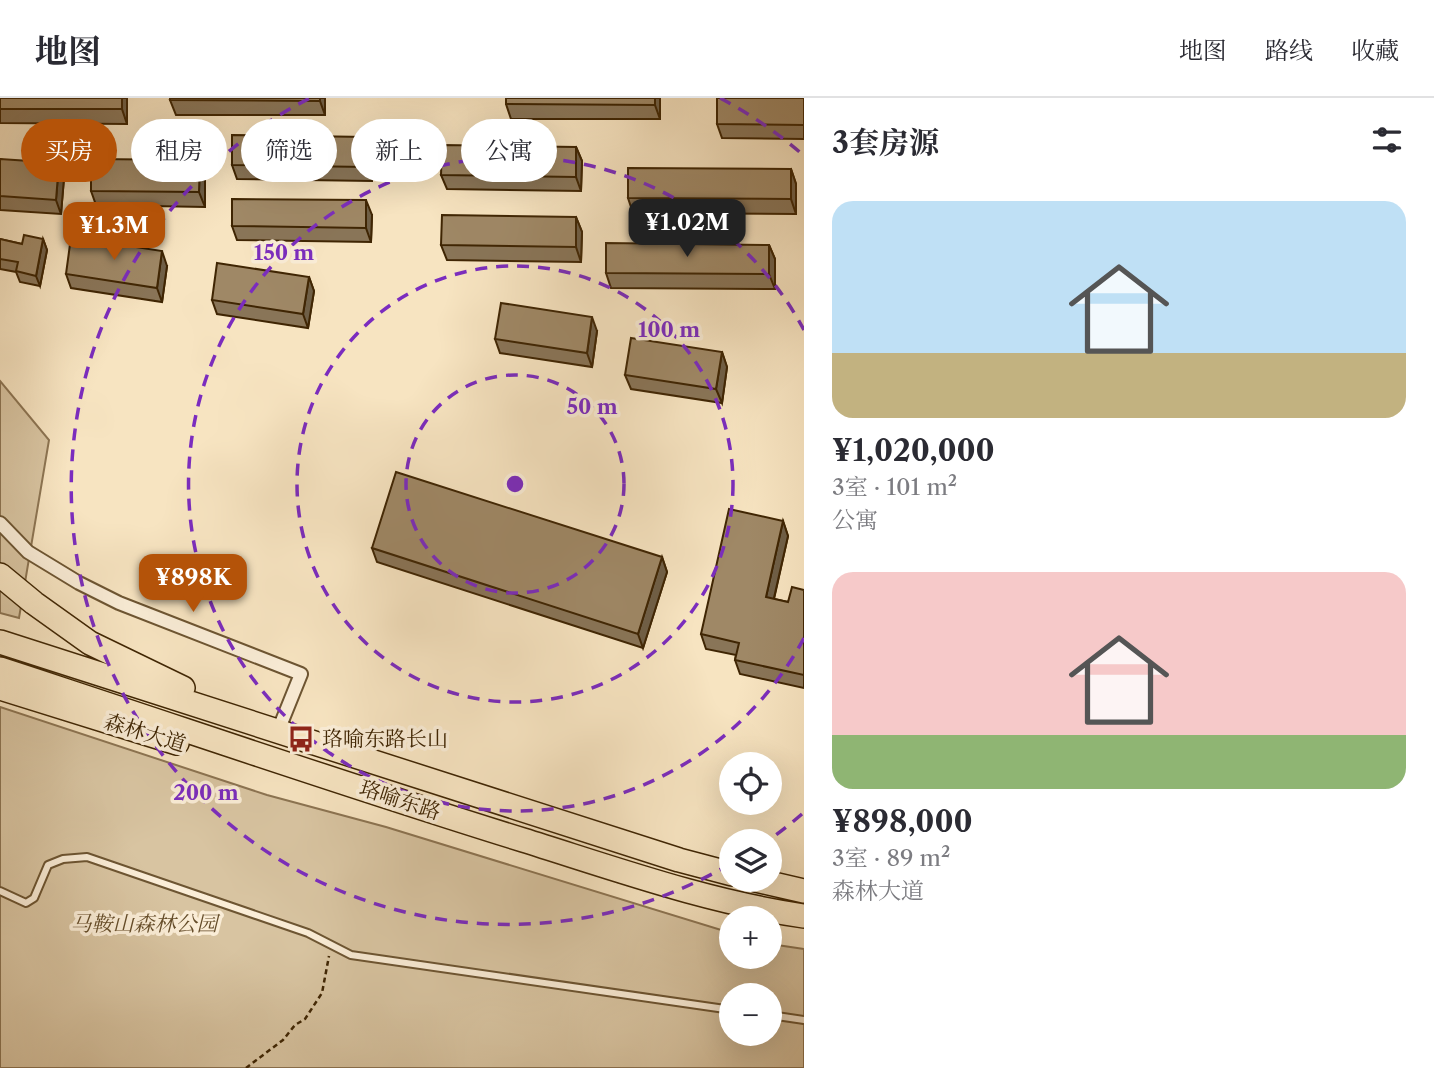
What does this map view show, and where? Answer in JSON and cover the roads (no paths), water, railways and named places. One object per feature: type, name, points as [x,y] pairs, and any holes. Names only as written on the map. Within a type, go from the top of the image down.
[{"type":"highway","points":[[0,575],[90,643],[278,732]]},
{"type":"highway","name":"森林大道","points":[[0,642],[278,732]]},
{"type":"highway","name":"珞喻东路","points":[[0,670],[671,886],[772,911],[804,916]]},
{"type":"highway","name":"森林大道","points":[[0,688],[209,753],[293,765]]},
{"type":"highway","name":"珞喻东路","points":[[278,732],[719,871]]},
{"type":"highway","points":[[782,886],[804,891]]},
{"type":"street","points":[[0,523],[27,552],[79,583],[119,603],[301,674],[278,732]]},
{"type":"lane","points":[[0,891],[26,903],[34,898],[48,865],[63,859],[87,857],[308,933],[351,955],[719,1008]]},
{"type":"lane","points":[[782,1017],[804,1020]]},
{"type":"place","name":"珞喻东路长山","points":[[301,739]]},
{"type":"park label","name":"马鞍山森林公园","points":[[144,924]]}]
